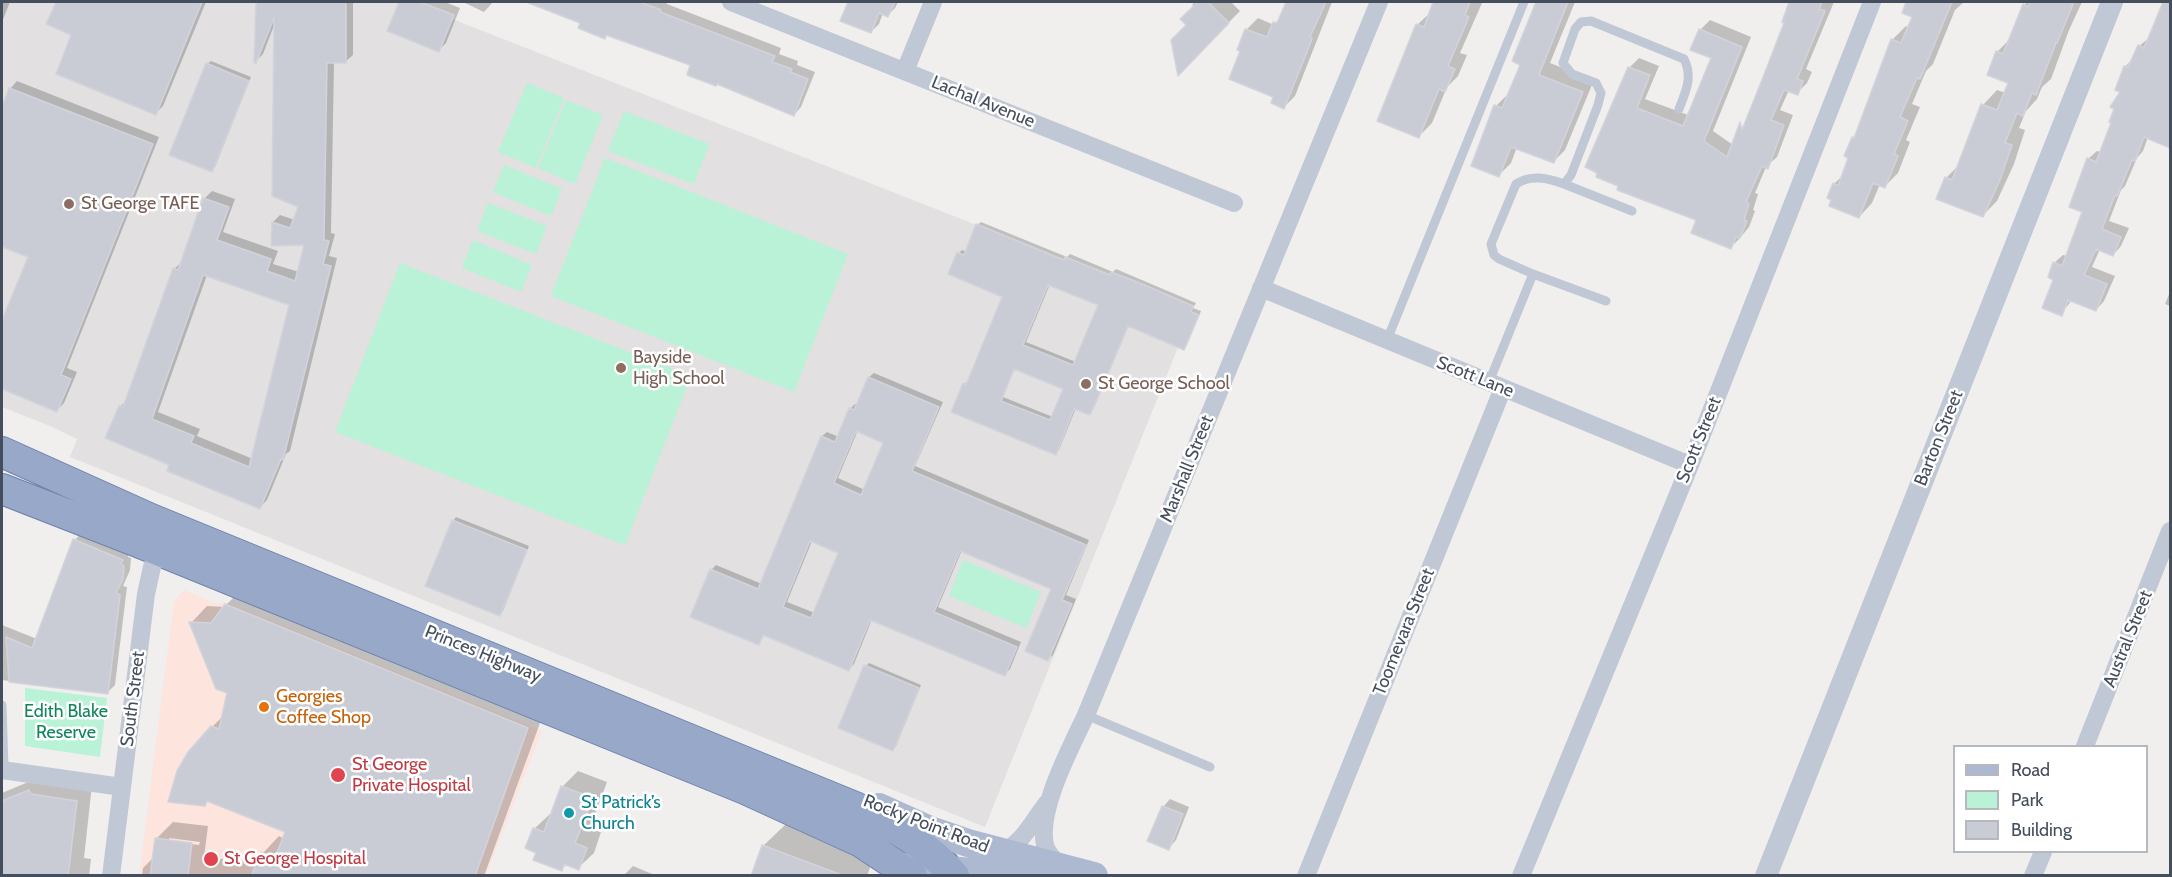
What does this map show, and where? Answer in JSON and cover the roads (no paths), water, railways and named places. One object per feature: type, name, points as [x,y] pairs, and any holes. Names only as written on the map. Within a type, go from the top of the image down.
[{"type":"highway","name":"Princes Highway","points":[[2,452],[164,538],[745,789],[853,838],[906,871]]},
{"type":"highway","name":"Princes Highway","points":[[2,489],[164,538],[760,767],[855,807],[884,822],[916,843],[952,873]]},
{"type":"main road","name":"Rocky Point Road","points":[[760,767],[797,771],[930,830],[1001,853],[1094,876]]},
{"type":"main road","name":"Rocky Point Road","points":[[906,871],[1034,876]]},
{"type":"street","name":"Lachal Avenue","points":[[731,2],[1234,203]]},
{"type":"street","points":[[905,71],[933,2]]},
{"type":"street","name":"Marshall Street","points":[[1001,853],[1021,840],[1048,802],[1378,2]]},
{"type":"street","name":"Scott Street","points":[[1521,876],[1690,465],[1872,2]]},
{"type":"street","name":"Barton Street","points":[[1766,876],[2112,2]]},
{"type":"street","name":"Scott Lane","points":[[1261,288],[1690,465]]},
{"type":"street","name":"Toomevara Street","points":[[1306,876],[1496,385]]},
{"type":"street","name":"Austral Street","points":[[2086,745],[2170,531]]},
{"type":"street","name":"South Street","points":[[111,876],[146,594],[152,567],[164,538]]},
{"type":"street","points":[[3,769],[122,787]]},
{"type":"street","name":"Marshall Street","points":[[1048,802],[1044,844],[1052,858],[1062,867]]},
{"type":"street","points":[[2033,876],[2043,853]]},
{"type":"lane","points":[[1387,340],[1524,2]]},
{"type":"lane","points":[[1564,184],[1571,175],[1601,93],[1596,83],[1572,74],[1563,63],[1575,29],[1581,22],[1592,21],[1684,59],[1689,68],[1689,80],[1679,109]]},
{"type":"lane","points":[[1606,301],[1499,259],[1494,255],[1491,244],[1516,184],[1522,180],[1536,177],[1550,179],[1632,211]]},
{"type":"lane","points":[[1496,385],[1533,274]]},
{"type":"lane","points":[[2,705],[3,769]]},
{"type":"lane","points":[[1086,714],[1210,767]]},
{"type":"place","name":"St George TAFE","points":[[69,204]]},
{"type":"place","name":"Bayside High School","points":[[621,368]]},
{"type":"place","name":"St George School","points":[[1086,384]]},
{"type":"place","name":"Georgies Coffee Shop","points":[[264,707]]},
{"type":"place","name":"St George Private Hospital","points":[[338,775]]},
{"type":"place","name":"St Patrick’s Church","points":[[569,813]]},
{"type":"place","name":"St George Hospital","points":[[211,859]]},
{"type":"park label","name":"Edith Blake Reserve","points":[[66,722]]}]
